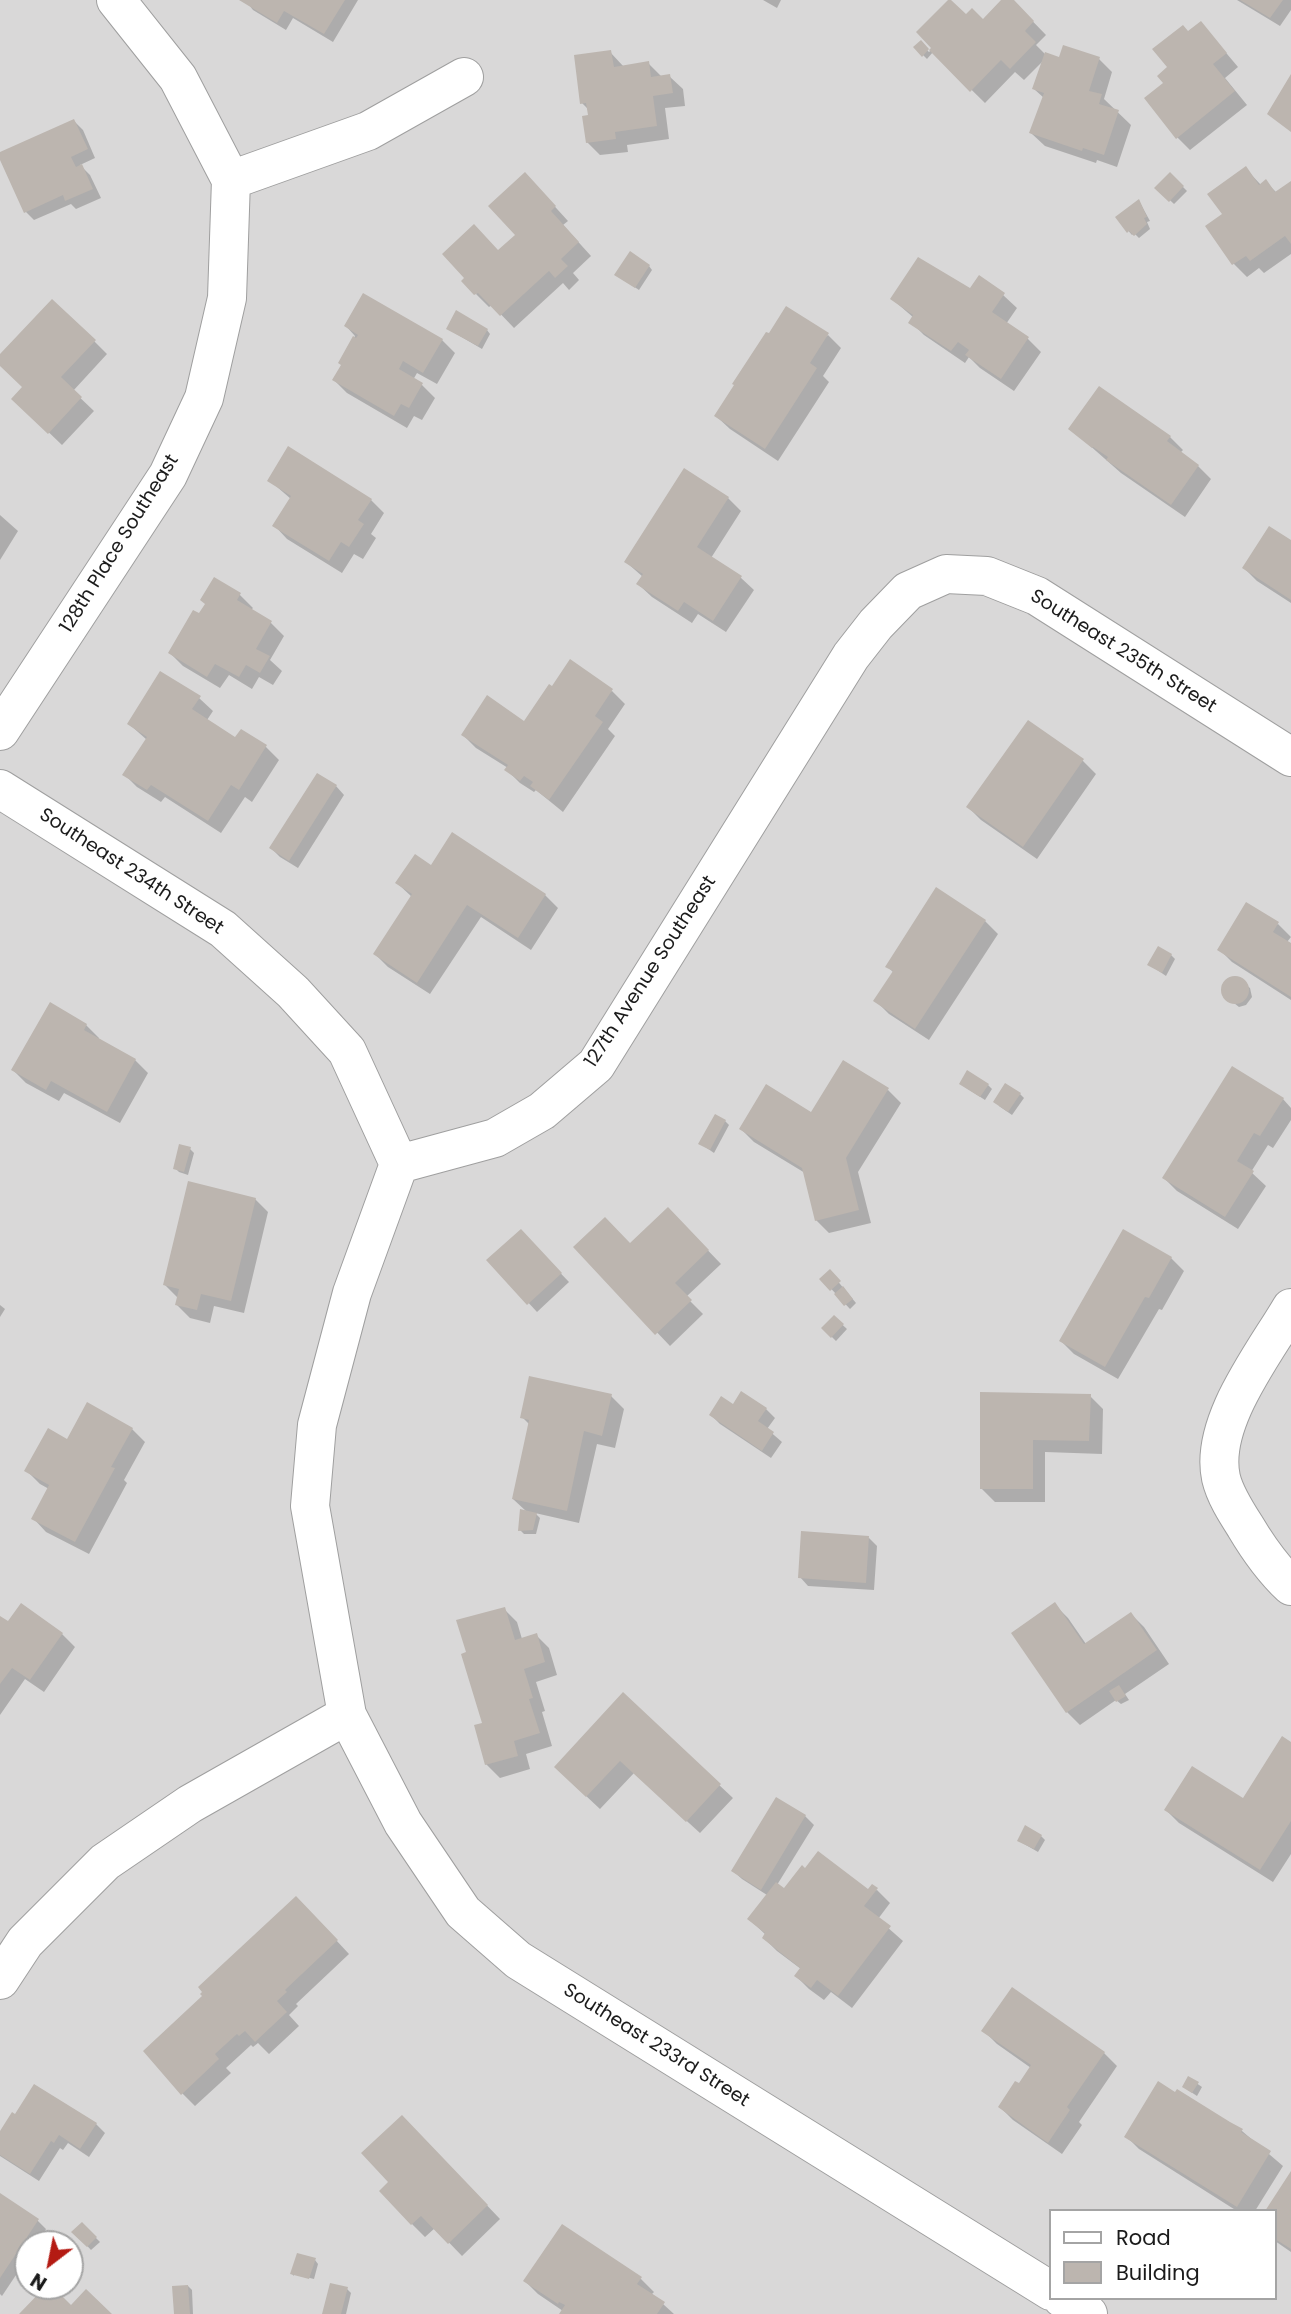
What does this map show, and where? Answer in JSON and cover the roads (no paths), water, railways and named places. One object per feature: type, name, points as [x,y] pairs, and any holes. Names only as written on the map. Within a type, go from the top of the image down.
[{"type":"street","points":[[116,0],[178,78],[231,180],[368,131],[464,77]]},
{"type":"street","name":"128th Place Southeast","points":[[0,732],[168,474],[204,398],[227,298],[231,180]]},
{"type":"street","name":"Southeast 235th Street","points":[[946,574],[987,576],[1037,597],[1291,757]]},
{"type":"street","name":"127th Avenue Southeast","points":[[399,1164],[495,1138],[542,1111],[596,1065],[851,656],[876,624],[908,591],[946,574]]},
{"type":"street","name":"Southeast 234th Street","points":[[0,789],[223,929],[293,992],[347,1051],[399,1164]]},
{"type":"street","points":[[0,1980],[25,1942],[105,1862],[190,1804],[347,1715],[310,1506],[317,1425],[352,1293],[399,1164]]},
{"type":"street","points":[[1291,1308],[1235,1403],[1225,1426],[1219,1452],[1222,1480],[1233,1507],[1258,1546],[1291,1586]]},
{"type":"street","name":"Southeast 233rd Street","points":[[347,1715],[403,1823],[463,1912],[518,1960],[1050,2290]]},
{"type":"street","points":[[1065,2300],[1088,2314]]}]
